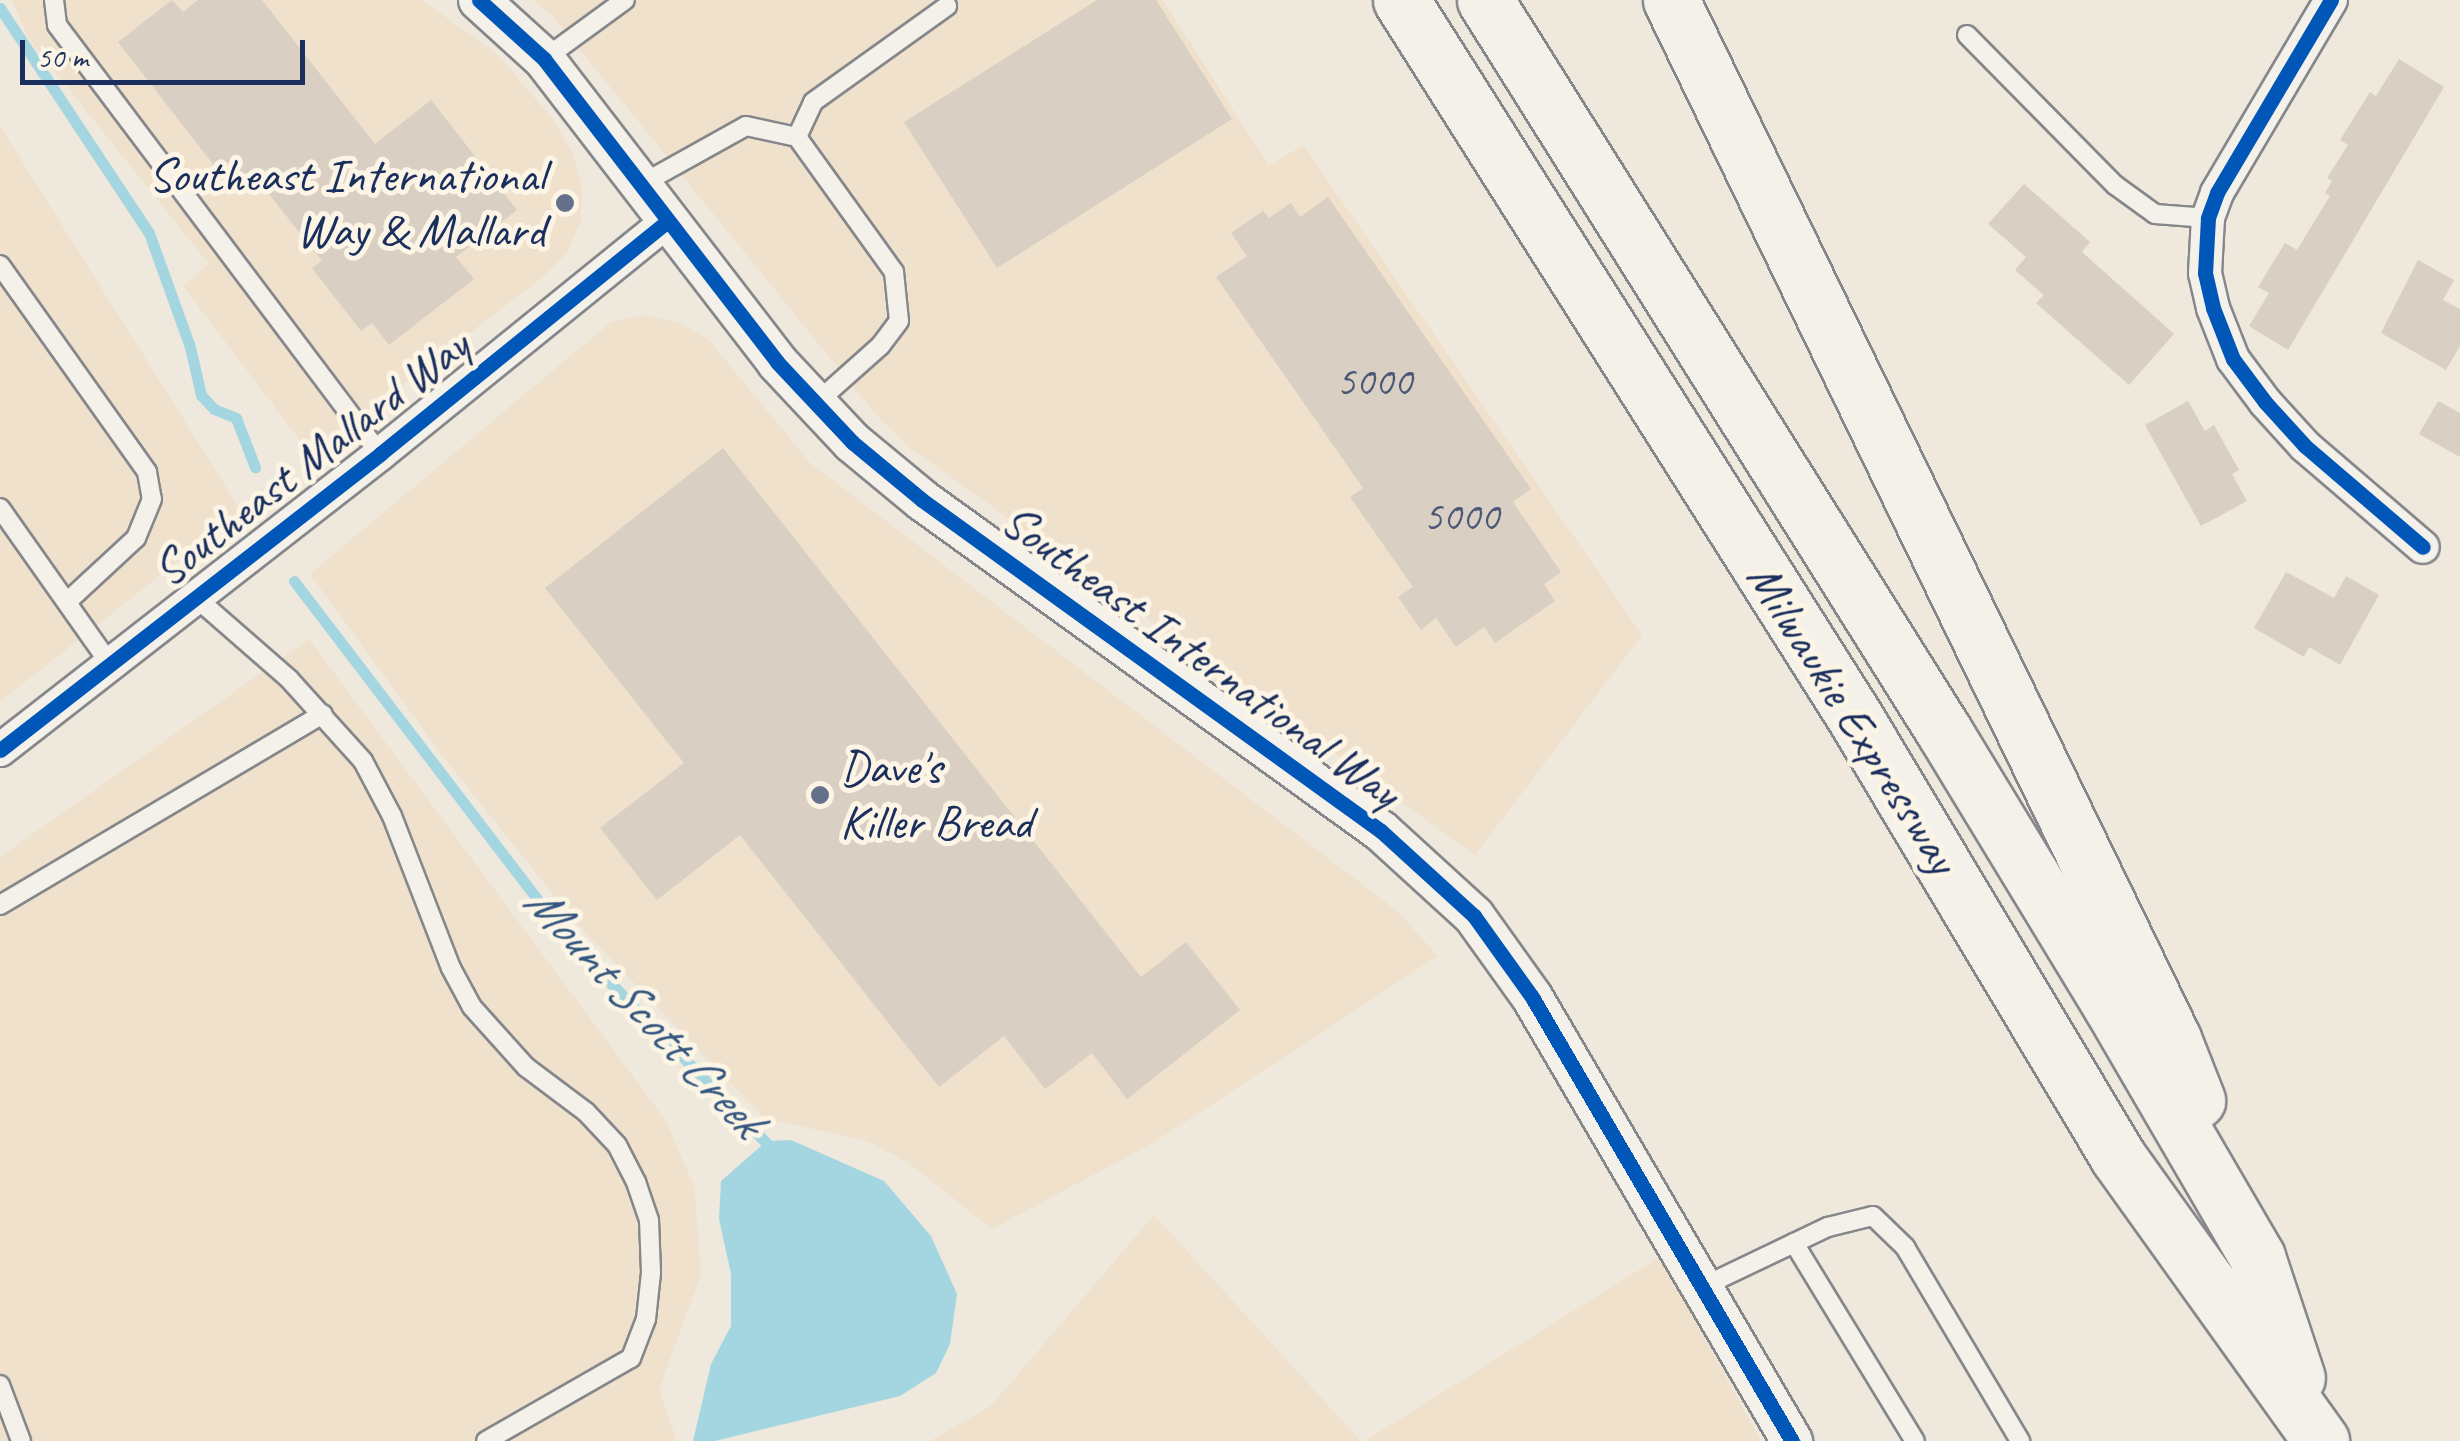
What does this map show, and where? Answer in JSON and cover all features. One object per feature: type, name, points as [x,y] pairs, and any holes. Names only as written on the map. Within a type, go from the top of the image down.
[{"type":"highway","name":"Milwaukie Expressway","points":[[1401,0],[1856,719],[2118,1157],[2318,1435]]},
{"type":"highway","name":"Milwaukie Expressway","points":[[1486,0],[1945,732],[2256,1257],[2318,1435]]},
{"type":"highway","points":[[1671,0],[2174,1038],[2256,1257]]},
{"type":"street","name":"Southeast International Way","points":[[478,0],[544,58],[667,222],[815,404],[910,491],[1381,831],[1453,893],[1513,966],[1792,1441]]},
{"type":"street","points":[[2331,0],[2217,194],[2208,218],[2206,273],[2213,308],[2234,359],[2305,446],[2423,547]]},
{"type":"street","name":"Southeast Mallard Way","points":[[0,750],[380,454],[667,222]]},
{"type":"lane","points":[[54,0],[57,25],[380,454]]},
{"type":"lane","points":[[544,58],[625,0]]},
{"type":"lane","points":[[796,136],[814,102],[948,6]]},
{"type":"lane","points":[[1968,35],[2115,185],[2154,214],[2208,218]]},
{"type":"lane","points":[[640,185],[746,126],[796,136],[894,272],[899,321],[880,346],[815,404]]},
{"type":"lane","points":[[0,265],[147,472],[152,499],[136,538],[66,602]]},
{"type":"lane","points":[[0,508],[110,664]]},
{"type":"lane","points":[[194,598],[323,714],[363,762],[392,816],[451,968],[472,1006],[488,1030],[526,1068],[586,1112],[616,1146],[649,1220],[651,1273],[646,1319],[631,1358],[486,1441]]},
{"type":"lane","points":[[0,905],[323,714]]},
{"type":"lane","points":[[1702,1287],[1828,1227],[1873,1216],[1905,1247],[2020,1441]]},
{"type":"lane","points":[[1794,1243],[1915,1441]]},
{"type":"lane","points":[[0,1385],[21,1441]]},
{"type":"shaded area","points":[[12,0],[422,0],[498,55],[551,117],[572,151],[582,186],[581,220],[567,253],[543,277],[311,455],[183,286],[209,264],[29,39]]},
{"type":"shaded area","points":[[533,0],[1163,0],[1269,166],[1303,145],[1642,635],[1475,855],[908,446],[877,416],[552,15]]},
{"type":"shaded area","points":[[0,126],[241,511],[0,702]]},
{"type":"shaded area","points":[[645,315],[680,323],[708,339],[810,463],[1396,910],[1438,956],[1153,1143],[992,1229],[909,1163],[867,1141],[765,1118],[577,924],[442,755],[310,574],[611,322]]},
{"type":"shaded area","points":[[309,639],[666,1121],[694,1186],[701,1274],[659,1389],[677,1441],[0,1441],[0,857]]},
{"type":"shaded area","points":[[1154,1215],[1361,1441],[930,1441],[991,1406]]},
{"type":"shaded area","points":[[1660,1257],[1761,1441],[1365,1441]]},
{"type":"water","points":[[791,1140],[884,1181],[931,1236],[957,1294],[950,1344],[936,1373],[900,1396],[715,1441],[693,1441],[711,1364],[731,1326],[731,1274],[719,1219],[721,1181],[767,1141]]},
{"type":"building","points":[[172,0],[183,12],[198,0],[262,0],[375,144],[431,100],[517,210],[456,257],[474,279],[389,345],[372,323],[361,331],[312,268],[322,261],[257,179],[237,195],[118,42]]},
{"type":"building","points":[[1097,0],[1156,0],[1232,119],[997,268],[904,122]]},
{"type":"building","points":[[2399,59],[2444,87],[2288,350],[2249,326],[2269,293],[2258,287],[2285,243],[2297,250],[2330,196],[2325,193],[2332,181],[2327,178],[2348,145],[2340,140],[2370,92],[2376,96]]},
{"type":"building","points":[[2024,184],[2090,242],[2082,252],[2174,334],[2129,385],[2036,303],[2044,295],[2015,270],[2026,257],[1988,224]]},
{"type":"building","points":[[1328,197],[1531,489],[1513,502],[1561,572],[1544,584],[1555,601],[1495,643],[1484,627],[1456,647],[1436,618],[1421,630],[1398,597],[1413,587],[1350,497],[1363,488],[1216,277],[1247,256],[1231,233],[1263,211],[1269,218],[1291,203],[1300,217]]},
{"type":"building","points":[[2418,260],[2454,280],[2443,300],[2460,309],[2460,346],[2446,370],[2381,333]]},
{"type":"building","points":[[2188,401],[2205,431],[2214,425],[2239,470],[2232,474],[2247,501],[2201,526],[2145,425]]},
{"type":"building","points":[[2438,401],[2460,413],[2460,457],[2419,434]]},
{"type":"building","name":"Dave's Killer Bread","points":[[723,448],[1141,977],[1186,942],[1240,1010],[1127,1099],[1092,1053],[1045,1089],[1004,1036],[939,1087],[740,835],[657,900],[600,828],[684,763],[545,588]]},
{"type":"building","points":[[2286,572],[2334,598],[2346,576],[2379,595],[2340,665],[2309,647],[2304,657],[2254,628]]},
{"type":"waterway","name":"Mount Scott Creek","points":[[0,8],[149,233],[190,347],[201,395],[214,409],[236,418],[255,467]]},
{"type":"waterway","name":"Mount Scott Creek","points":[[294,581],[567,938],[773,1150]]},
{"type":"cycle path","points":[[479,0],[544,59],[777,362],[852,442],[922,500],[1381,831],[1474,916],[1532,997],[1792,1441]]},
{"type":"cycle path","points":[[2331,0],[2217,193],[2208,218],[2205,273],[2213,308],[2233,359],[2265,402],[2305,446],[2423,547]]},
{"type":"cycle path","points":[[0,750],[380,454],[667,222]]},
{"type":"place","name":"Southeast International Way & Mallard","points":[[565,203]]},
{"type":"place","name":"Dave's Killer Bread","points":[[820,795]]}]
